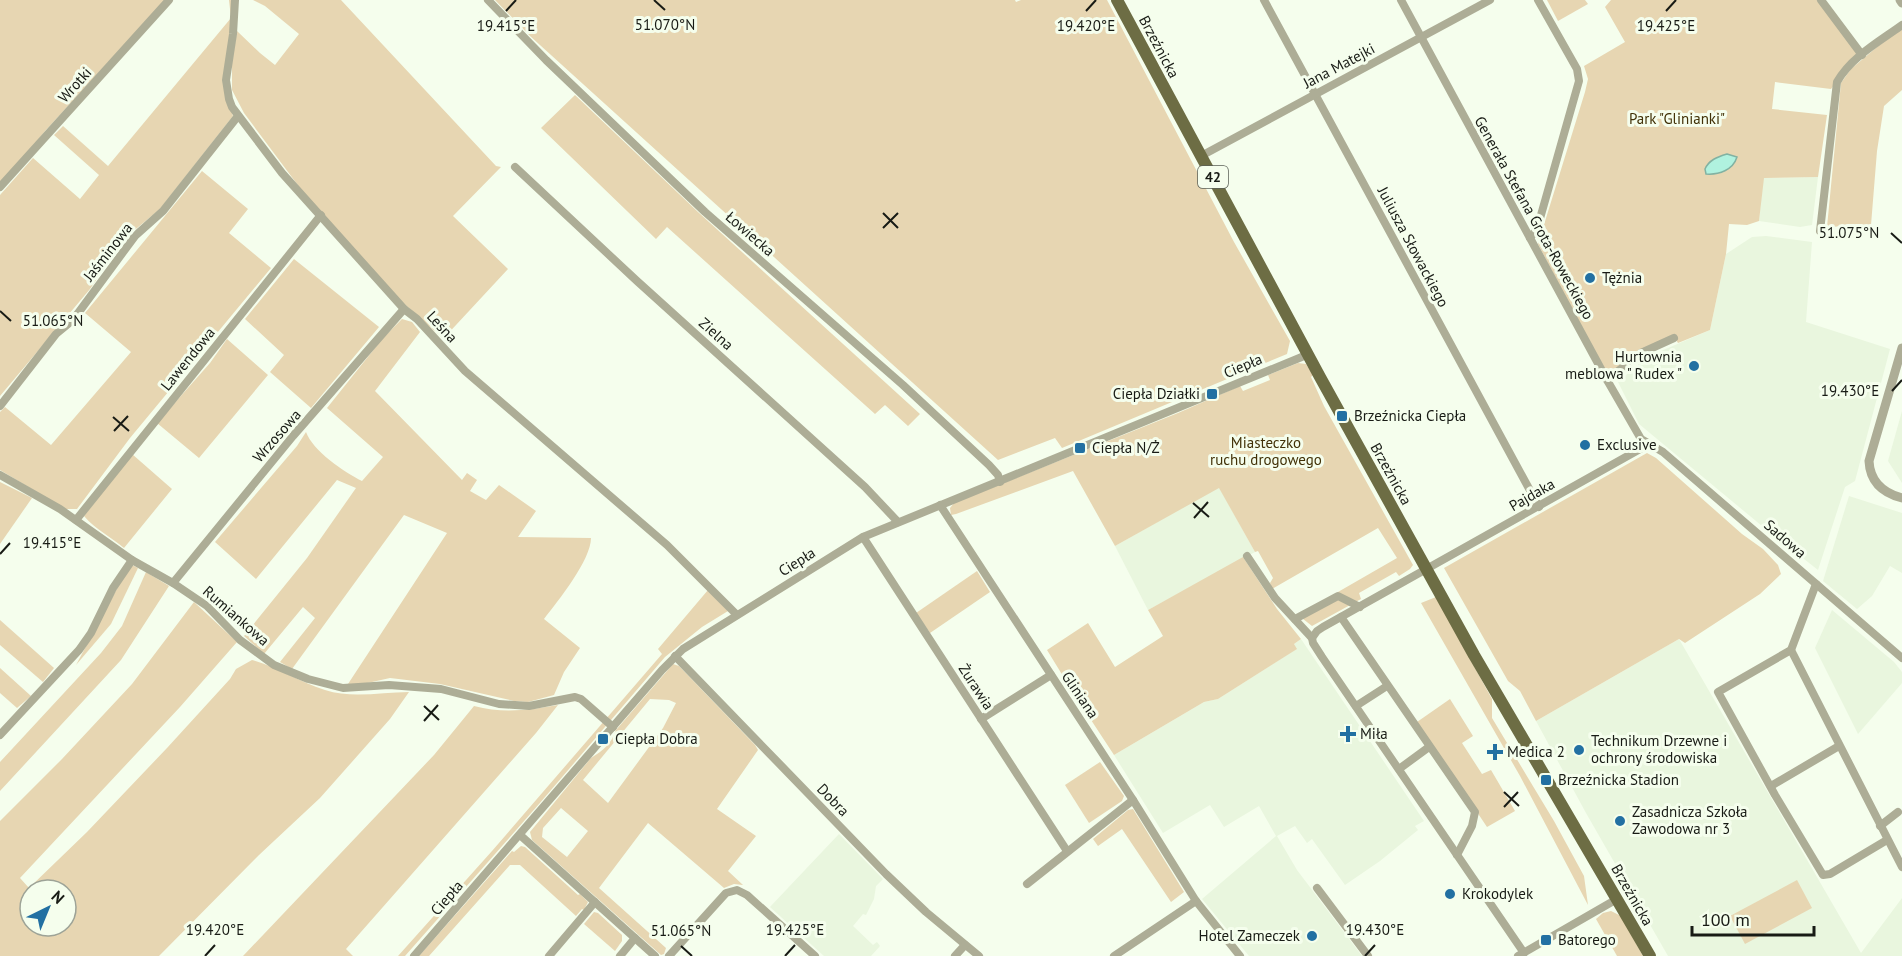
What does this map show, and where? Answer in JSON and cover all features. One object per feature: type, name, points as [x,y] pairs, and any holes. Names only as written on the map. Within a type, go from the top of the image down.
[{"type":"main road","name":"Brzeźnicka","points":[[1117,0],[1512,721],[1650,956]]},
{"type":"street","name":"Wrotki","points":[[0,187],[169,0]]},
{"type":"street","name":"Leśna","points":[[235,0],[233,34],[226,80],[229,99],[238,116],[282,173],[404,309],[417,319],[465,371],[667,545],[738,615]]},
{"type":"street","name":"Łowiecka","points":[[488,0],[631,143],[989,465],[998,475],[1000,482]]},
{"type":"street","name":"Juliusza Słowackiego","points":[[1264,0],[1539,507]]},
{"type":"street","name":"Generała Stefana Grota-Roweckiego","points":[[1401,0],[1630,424],[1641,439],[1649,444]]},
{"type":"street","name":"Jana Matejki","points":[[1201,156],[1490,0]]},
{"type":"street","points":[[1530,238],[1537,229],[1579,81],[1577,69],[1538,0]]},
{"type":"street","points":[[1821,0],[1862,55]]},
{"type":"street","points":[[1820,231],[1837,82],[1848,67],[1902,25]]},
{"type":"street","name":"Jaśminowa","points":[[0,406],[56,334],[73,320],[135,236],[163,211],[238,116]]},
{"type":"street","name":"Zielna","points":[[515,167],[637,281],[865,487],[898,522]]},
{"type":"street","name":"Lawendowa","points":[[76,520],[321,215]]},
{"type":"street","name":"Wrzosowa","points":[[173,583],[293,436],[404,309]]},
{"type":"street","points":[[1606,380],[1641,353],[1674,339]]},
{"type":"street","points":[[1902,348],[1869,462],[1871,473],[1880,488],[1890,495],[1902,498]]},
{"type":"street","name":"Ciepła","points":[[414,956],[675,656],[863,537],[1309,354]]},
{"type":"street","name":"Pajdaka","points":[[1428,569],[1649,444]]},
{"type":"street","name":"Sadowa","points":[[1649,444],[1663,452],[1902,658]]},
{"type":"street","name":"Rumiankowa","points":[[0,475],[76,520],[132,560],[173,583],[207,606],[255,652],[274,665],[308,679],[343,688],[389,685],[441,689],[499,704],[529,706],[575,697],[581,699],[613,727]]},
{"type":"street","name":"Gliniana","points":[[940,505],[1133,800],[1196,901],[1240,956]]},
{"type":"street","name":"Żurawia","points":[[863,537],[1067,851]]},
{"type":"street","points":[[1247,556],[1275,598],[1312,638],[1313,643],[1457,855],[1521,954],[1617,899]]},
{"type":"street","points":[[0,735],[79,650],[91,633],[113,588],[132,560]]},
{"type":"street","points":[[1312,638],[1317,631],[1428,569]]},
{"type":"street","points":[[1816,584],[1791,650],[1718,692],[1823,875],[1830,874],[1887,840]]},
{"type":"street","points":[[1295,619],[1338,596],[1360,607]]},
{"type":"street","points":[[1341,617],[1476,815],[1457,855]]},
{"type":"street","points":[[1791,650],[1902,867]]},
{"type":"street","name":"Dobra","points":[[675,656],[894,882],[979,956]]},
{"type":"street","points":[[981,719],[1051,675]]},
{"type":"street","points":[[1356,706],[1387,686]]},
{"type":"street","points":[[1771,786],[1839,746]]},
{"type":"street","points":[[1399,769],[1430,747]]},
{"type":"street","points":[[1028,884],[1133,800]]},
{"type":"street","points":[[1880,826],[1898,812]]},
{"type":"street","points":[[520,835],[655,956]]},
{"type":"street","points":[[1317,888],[1368,956]]},
{"type":"street","points":[[669,956],[726,893],[737,890],[747,895],[815,956]]},
{"type":"street","points":[[1114,956],[1196,901]]},
{"type":"street","points":[[549,956],[595,902]]},
{"type":"street","points":[[620,956],[635,938]]},
{"type":"street","points":[[955,956],[965,945]]},
{"type":"shaded area","points":[[1818,177],[1812,225],[1800,227],[1759,221],[1763,178]]},
{"type":"shaded area","points":[[1766,236],[1812,242],[1806,322],[1890,349],[1855,481],[1845,487],[1818,570],[1639,424],[1618,382],[1647,357],[1710,330],[1726,254],[1752,237]]},
{"type":"shaded area","points":[[1902,411],[1902,483],[1888,461]]},
{"type":"shaded area","points":[[1219,487],[1255,552],[1148,610],[1115,546]]},
{"type":"shaded area","points":[[1849,496],[1902,513],[1902,573],[1890,566],[1872,596],[1857,609],[1823,581]]},
{"type":"shaded area","points":[[1832,610],[1894,662],[1902,672],[1902,683],[1858,734],[1815,648]]},
{"type":"shaded area","points":[[1301,639],[1424,821],[1415,826],[1418,830],[1380,861],[1345,885],[1312,839],[1307,843],[1295,826],[1277,836],[1297,870],[1362,956],[1249,956],[1202,899],[1276,836],[1259,806],[1224,827],[1210,805],[1163,833],[1114,755],[1204,702],[1218,699],[1296,649],[1294,644]]},
{"type":"shaded area","points":[[1679,639],[1861,953],[1902,898],[1902,956],[1668,956],[1536,721]]},
{"type":"shaded area","points":[[839,834],[883,879],[876,886],[874,899],[866,915],[863,914],[853,926],[873,945],[877,942],[880,946],[871,956],[824,956],[770,907]]},
{"type":"green space","points":[[0,0],[165,0],[46,130],[0,185]]},
{"type":"green space","points":[[229,0],[232,0],[232,18],[223,84],[233,116],[160,209],[125,238],[90,289],[0,396],[0,195],[33,158],[80,199],[99,175],[54,135],[63,126],[108,166],[231,18]]},
{"type":"green space","points":[[253,0],[341,0],[496,166],[501,167],[453,216],[508,269],[443,339],[400,300],[306,196],[244,113],[232,90],[232,62],[237,31],[275,65],[299,34],[265,6]]},
{"type":"green space","points":[[495,0],[1015,0],[1016,2],[1021,0],[1107,0],[1234,242],[1290,341],[1287,354],[1062,448],[1055,438],[998,460],[530,36]]},
{"type":"green space","points":[[1547,0],[1585,0],[1588,4],[1558,21]]},
{"type":"green space","name":"Park \"Glinianki\"","points":[[1611,0],[1817,0],[1858,54],[1831,89],[1775,82],[1772,109],[1827,115],[1818,177],[1764,178],[1759,221],[1747,225],[1729,224],[1726,254],[1710,330],[1678,343],[1673,335],[1607,377],[1538,244],[1585,92],[1588,79],[1584,66],[1625,42],[1605,7]]},
{"type":"green space","points":[[1902,26],[1902,90],[1884,106],[1877,151],[1871,225],[1827,227],[1841,83],[1851,69]]},
{"type":"green space","points":[[575,95],[698,212],[920,414],[908,426],[885,405],[875,414],[667,227],[656,239],[541,128]]},
{"type":"green space","points":[[202,171],[248,209],[229,233],[271,268],[130,438],[77,509],[65,509],[0,470],[0,412],[5,407],[51,445],[131,352],[85,313]]},
{"type":"green space","points":[[294,259],[379,327],[311,408],[270,372],[284,355],[245,319]]},
{"type":"green space","points":[[402,319],[412,322],[420,332],[375,391],[462,480],[467,473],[477,480],[470,491],[486,500],[499,485],[536,511],[518,537],[591,538],[590,547],[580,569],[544,619],[580,648],[564,672],[554,695],[528,702],[514,701],[440,684],[390,678],[363,684],[348,684],[447,533],[404,515],[292,669],[280,662],[315,618],[303,607],[264,654],[244,636],[307,558],[356,488],[337,480],[256,579],[215,542],[297,446],[306,432],[315,446],[338,467],[362,481],[383,457],[327,408],[383,338]]},
{"type":"green space","points":[[227,339],[268,375],[199,458],[157,423],[210,363]]},
{"type":"green space","name":"Miasteczko ruchu drogowego","points":[[1298,363],[1306,364],[1313,375],[1311,377],[1324,406],[1413,565],[1399,576],[1396,572],[1359,593],[1361,599],[1312,626],[1298,615],[1397,558],[1378,528],[1272,589],[1270,583],[1273,578],[1258,551],[1255,552],[1219,488],[1115,546],[1073,471],[951,515],[950,508],[954,503],[1240,386],[1243,391],[1270,380],[1268,375]]},
{"type":"green space","points":[[1647,453],[1656,458],[1742,534],[1763,549],[1778,565],[1781,574],[1760,594],[1685,643],[1679,639],[1536,721],[1520,691],[1508,681],[1444,568]]},
{"type":"green space","points":[[132,454],[172,489],[124,548],[84,516]]},
{"type":"green space","points":[[0,482],[32,498],[0,544]]},
{"type":"green space","points":[[1243,557],[1277,609],[1301,639],[1294,644],[1297,649],[1218,699],[1204,702],[1114,755],[1047,650],[1088,623],[1115,667],[1163,636],[1148,610]]},
{"type":"green space","points":[[132,565],[138,568],[111,624],[76,665],[120,583]]},
{"type":"green space","points":[[977,571],[990,592],[930,633],[916,613]]},
{"type":"green space","points":[[146,572],[169,586],[121,660],[0,791],[0,762],[101,653],[122,626]]},
{"type":"green space","points":[[708,590],[728,611],[702,627],[665,657],[405,956],[398,956],[662,654],[658,649]]},
{"type":"green space","points":[[1436,597],[1492,699],[1492,718],[1584,876],[1588,905],[1520,776],[1421,603]]},
{"type":"green space","points":[[194,602],[237,642],[180,707],[18,878],[18,938],[78,938],[78,878],[39,878],[167,748],[230,679],[236,669],[252,660],[315,687],[335,693],[356,695],[409,692],[390,719],[320,798],[259,855],[159,956],[0,956],[0,821],[132,684]]},
{"type":"green space","points":[[0,620],[54,668],[43,682],[0,645]]},
{"type":"green space","points":[[673,664],[679,666],[758,750],[717,809],[756,836],[728,871],[743,885],[734,884],[724,888],[648,823],[599,888],[666,948],[664,954],[661,955],[532,840],[530,832],[591,758],[612,739],[616,730]],"holes":[[[650,699],[669,700],[676,703],[663,728],[608,803],[583,780]],[[561,808],[588,831],[567,857],[542,837],[543,828]]]},
{"type":"green space","points":[[0,668],[31,696],[17,708],[0,693]]},
{"type":"green space","points":[[1450,699],[1473,736],[1462,743],[1482,774],[1491,770],[1515,811],[1487,827],[1417,722]]},
{"type":"green space","points":[[558,705],[346,949],[353,956],[243,956],[434,755],[474,706],[506,711]]},
{"type":"green space","points":[[1100,762],[1124,796],[1122,801],[1089,823],[1065,785]]},
{"type":"green space","points":[[1133,809],[1184,892],[1171,902],[1122,829],[1098,846],[1093,839],[1128,810]]},
{"type":"green space","points":[[521,846],[588,902],[584,910],[582,909],[576,916],[520,865],[510,865],[429,956],[419,956],[512,851],[514,852]]},
{"type":"green space","points":[[1797,880],[1812,908],[1745,944],[1730,916]]},
{"type":"green space","points":[[1611,911],[1621,916],[1643,956],[1617,956],[1596,919],[1603,913]]},
{"type":"green space","points":[[594,912],[622,935],[622,941],[615,951],[584,924]]},
{"type":"water","points":[[1727,154],[1737,157],[1729,168],[1716,174],[1706,174],[1705,169],[1709,163]]},
{"type":"place","name":"Tężnia","points":[[1590,278]]},
{"type":"place","name":"Hurtownia meblowa \" Rudex \"","points":[[1694,366]]},
{"type":"place","name":"Ciepła Działki","points":[[1212,394]]},
{"type":"place","name":"Brzeźnicka Ciepła","points":[[1342,416]]},
{"type":"place","name":"Exclusive","points":[[1585,445]]},
{"type":"place","name":"Ciepła N/Ż","points":[[1080,448]]},
{"type":"place","name":"Miła","points":[[1348,734]]},
{"type":"place","name":"Ciepła Dobra","points":[[603,739]]},
{"type":"place","name":"Technikum Drzewne i ochrony środowiska","points":[[1579,750]]},
{"type":"place","name":"Medica 2","points":[[1495,752]]},
{"type":"place","name":"Brzeźnicka Stadion","points":[[1546,780]]},
{"type":"place","name":"Zasadnicza Szkoła Zawodowa nr 3","points":[[1620,821]]},
{"type":"place","name":"Krokodylek","points":[[1450,894]]},
{"type":"place","name":"Hotel Zameczek","points":[[1312,936]]},
{"type":"place","name":"Batorego","points":[[1546,940]]}]
